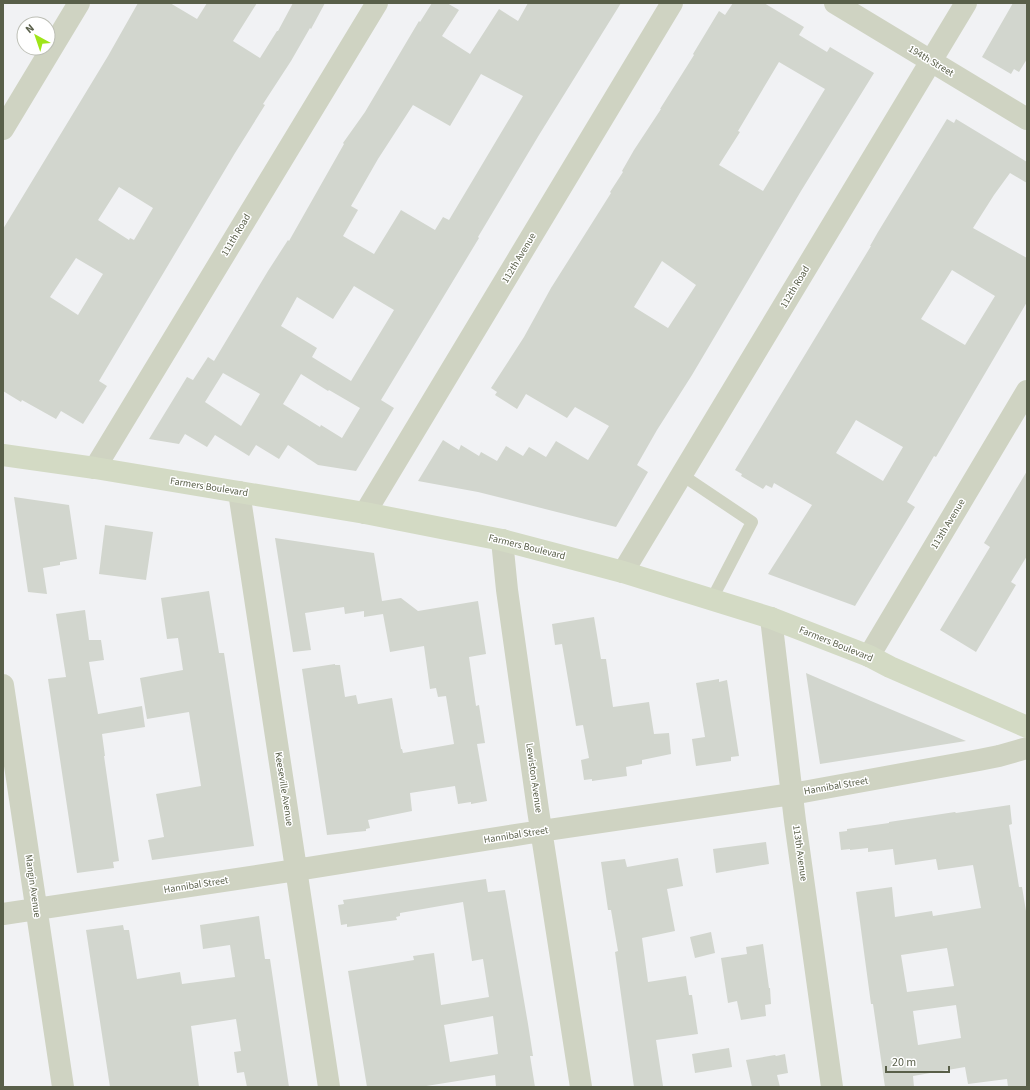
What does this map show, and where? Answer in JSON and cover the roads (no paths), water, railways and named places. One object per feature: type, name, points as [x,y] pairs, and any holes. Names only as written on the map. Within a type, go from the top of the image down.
[{"type":"main road","name":"Farmers Boulevard","points":[[3,455],[96,468],[365,513],[502,540],[623,572],[771,618],[869,656],[890,667],[1027,727]]},
{"type":"street","points":[[3,129],[79,3]]},
{"type":"street","name":"111th Road","points":[[96,468],[377,3]]},
{"type":"street","name":"112th Avenue","points":[[365,513],[672,3]]},
{"type":"street","name":"194th Street","points":[[835,3],[1027,119]]},
{"type":"street","name":"112th Road","points":[[623,572],[966,3]]},
{"type":"street","name":"113th Avenue","points":[[869,656],[1027,391]]},
{"type":"street","name":"Keeseville Avenue","points":[[239,492],[329,1087]]},
{"type":"street","name":"Lewiston Avenue","points":[[502,540],[507,590],[541,831],[581,1087]]},
{"type":"street","name":"113th Avenue","points":[[771,618],[792,794],[832,1087]]},
{"type":"street","name":"Mangin Avenue","points":[[3,685],[63,1087]]},
{"type":"street","name":"Hannibal Street","points":[[3,914],[792,794],[979,760],[1027,748]]},
{"type":"lane","points":[[682,475],[752,522],[712,599]]}]
